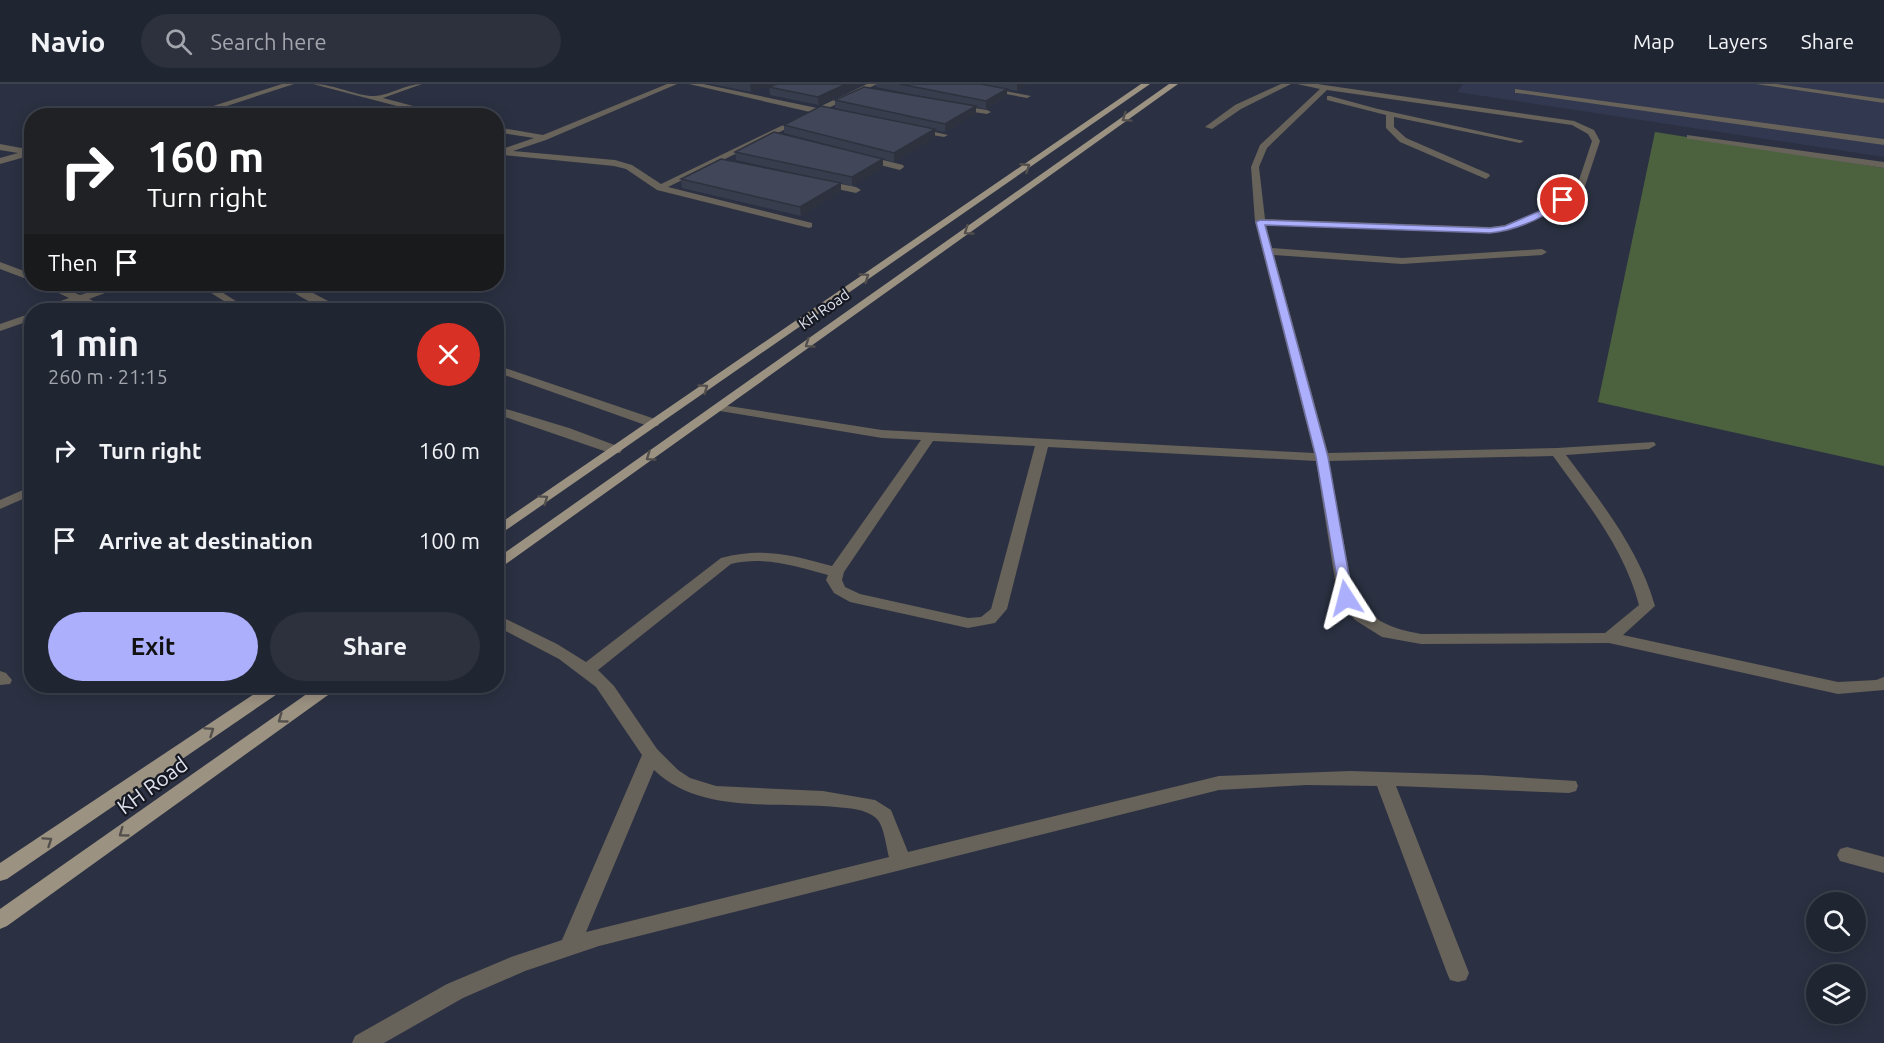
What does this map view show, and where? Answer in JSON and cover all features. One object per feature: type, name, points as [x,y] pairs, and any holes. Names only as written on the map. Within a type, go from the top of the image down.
[{"type":"main road","name":"KH Road","points":[[504,527],[1146,84]]},
{"type":"main road","name":"KH Road","points":[[504,560],[1174,84]]},
{"type":"main road","points":[[653,423],[682,434]]},
{"type":"main road","name":"KH Road","points":[[0,873],[267,693]]},
{"type":"main road","name":"KH Road","points":[[0,920],[319,693]]},
{"type":"street","points":[[212,108],[290,84]]},
{"type":"street","points":[[317,84],[415,108]]},
{"type":"street","points":[[376,98],[418,84]]},
{"type":"street","points":[[504,152],[673,84]]},
{"type":"street","points":[[693,84],[829,113]]},
{"type":"street","points":[[957,84],[1027,96]]},
{"type":"street","points":[[1209,127],[1238,106],[1287,84]]},
{"type":"street","points":[[1301,84],[1390,114],[1520,141]]},
{"type":"street","points":[[1760,84],[1884,101]]},
{"type":"street","points":[[660,188],[862,89],[873,88]]},
{"type":"street","points":[[1518,91],[1884,142]]},
{"type":"street","points":[[1321,92],[1263,147],[1256,167],[1260,222],[1322,457],[1346,598],[1361,616],[1388,633],[1421,639],[1609,638],[1838,687],[1879,686],[1884,683]]},
{"type":"street","points":[[1260,222],[1472,230],[1507,228],[1545,212],[1581,188],[1596,141],[1591,132],[1574,123],[1321,92]]},
{"type":"street","points":[[754,97],[764,93]]},
{"type":"street","points":[[942,104],[987,112]]},
{"type":"street","points":[[1390,114],[1390,128],[1403,140],[1486,176]]},
{"type":"street","points":[[909,129],[944,135]]},
{"type":"street","points":[[504,131],[543,138]]},
{"type":"street","points":[[770,134],[781,137]]},
{"type":"street","points":[[1690,137],[1884,165]]},
{"type":"street","points":[[0,147],[24,152]]},
{"type":"street","points":[[504,154],[615,163],[629,167],[660,188],[810,225]]},
{"type":"street","points":[[0,161],[24,155]]},
{"type":"street","points":[[857,156],[900,167]]},
{"type":"street","points":[[715,161],[727,163]]},
{"type":"street","points":[[809,180],[856,190]]},
{"type":"street","points":[[1267,251],[1402,261],[1542,252]]},
{"type":"street","points":[[0,265],[24,275]]},
{"type":"street","points":[[62,291],[90,303]]},
{"type":"street","points":[[65,303],[102,291]]},
{"type":"street","points":[[214,291],[233,303]]},
{"type":"street","points":[[300,291],[324,303]]},
{"type":"street","points":[[0,328],[24,319]]},
{"type":"street","points":[[504,371],[653,423]]},
{"type":"street","points":[[720,407],[882,434],[1322,457],[1557,452],[1649,445]]},
{"type":"street","points":[[504,412],[615,450]]},
{"type":"street","points":[[930,436],[836,573],[834,580],[839,590],[855,598],[968,623],[983,623],[995,617],[999,609],[1044,442]]},
{"type":"street","points":[[1557,452],[1611,528],[1643,587],[1647,606],[1609,638]]},
{"type":"street","points":[[0,505],[24,494]]},
{"type":"street","points":[[16,498],[24,502]]},
{"type":"street","points":[[587,670],[726,561],[745,555],[761,555],[836,573]]},
{"type":"street","points":[[504,623],[587,670],[604,685],[651,755],[676,781],[723,795],[847,801],[870,805],[883,813],[901,862]]},
{"type":"street","points":[[570,946],[651,755]]},
{"type":"street","points":[[363,1043],[455,991],[519,964],[570,946],[1219,783],[1273,778],[1384,779],[1569,786]]},
{"type":"street","points":[[1384,779],[1458,973]]},
{"type":"street","points":[[1846,855],[1884,865]]},
{"type":"shaded area","points":[[1463,84],[1884,84],[1884,157],[1457,92]]},
{"type":"green space","points":[[1655,132],[1884,168],[1884,466],[1598,402]]},
{"type":"building","points":[[777,84],[846,84],[818,97],[769,87]]},
{"type":"building","points":[[900,84],[981,84],[1007,89],[986,101]]},
{"type":"building","points":[[864,87],[976,106],[945,124],[835,100]]},
{"type":"building","points":[[821,106],[935,129],[894,153],[784,125]]},
{"type":"building","points":[[774,132],[883,159],[852,177],[735,152]]},
{"type":"building","points":[[721,159],[841,183],[800,207],[681,179]]},
{"type":"route","points":[[1346,598],[1322,457],[1260,222],[1490,230],[1507,228],[1545,212],[1563,200]]}]
